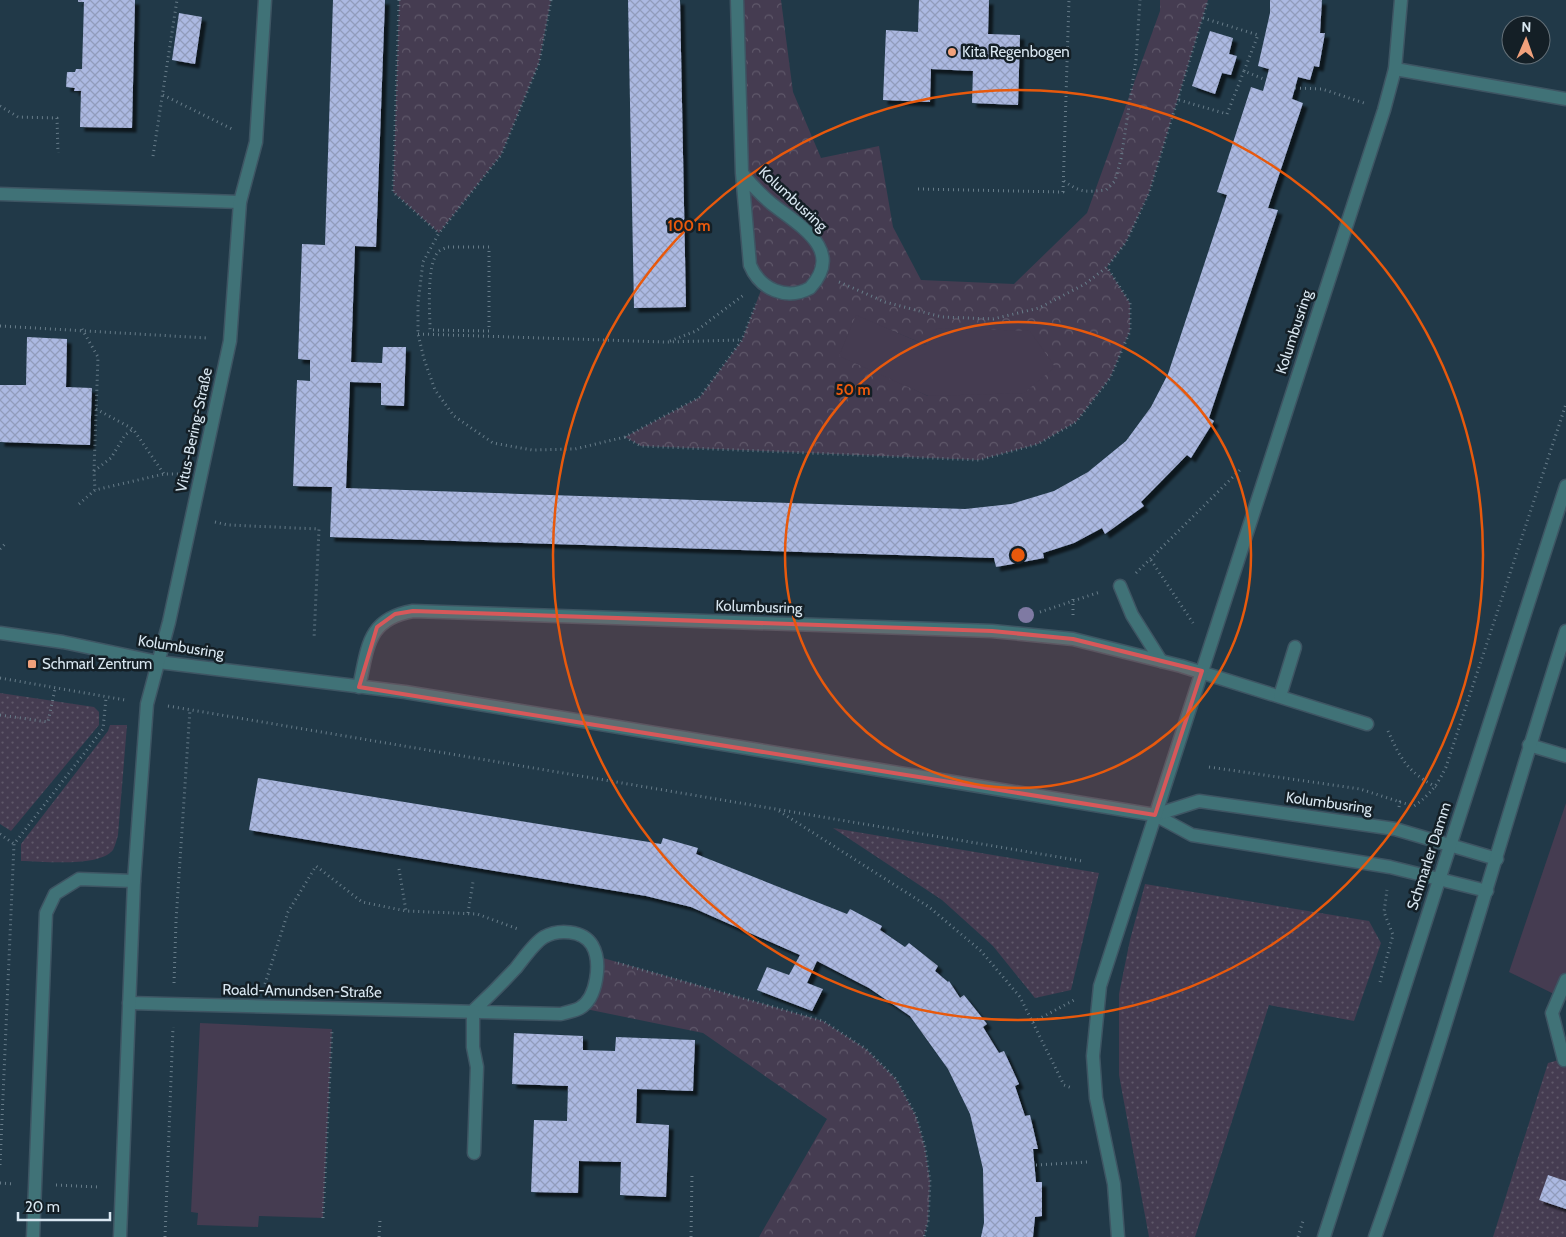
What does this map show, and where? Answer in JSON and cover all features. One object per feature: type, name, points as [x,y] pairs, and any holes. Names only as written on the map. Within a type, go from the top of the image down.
[{"type":"street","name":"Vitus-Bering-Straße","points":[[158,662],[230,341],[240,202],[256,142],[265,0]]},
{"type":"street","name":"Kolumbusring","points":[[737,0],[742,173],[750,265],[755,277],[763,285]]},
{"type":"street","name":"Kolumbusring","points":[[1155,815],[1384,110],[1395,70],[1401,0]]},
{"type":"street","points":[[1395,70],[1566,99]]},
{"type":"street","name":"Kolumbusring","points":[[742,173],[770,202],[814,239],[823,254],[823,268]]},
{"type":"street","points":[[0,194],[240,202]]},
{"type":"street","points":[[763,285],[782,293],[803,292],[816,281],[823,268]]},
{"type":"street","name":"Schmarler Damm","points":[[1324,1237],[1566,486]]},
{"type":"street","points":[[1120,586],[1132,615],[1161,661]]},
{"type":"street","name":"Kolumbusring","points":[[359,687],[368,646],[377,627],[395,614],[413,612],[992,631],[1073,639],[1202,671]]},
{"type":"street","points":[[1375,1237],[1487,892],[1566,631]]},
{"type":"street","name":"Kolumbusring","points":[[0,633],[63,642],[158,662],[405,692],[1155,815],[1192,834],[1390,867],[1487,892]]},
{"type":"street","points":[[1280,696],[1295,647]]},
{"type":"street","points":[[120,1237],[134,881],[147,704],[158,662]]},
{"type":"street","points":[[1202,671],[1367,724]]},
{"type":"street","points":[[1530,745],[1566,756]]},
{"type":"street","name":"Kolumbusring","points":[[1155,815],[1200,801],[1395,829],[1497,859]]},
{"type":"street","points":[[1118,1237],[1114,1184],[1096,1098],[1094,1056],[1100,986],[1155,815]]},
{"type":"street","points":[[33,1237],[46,913],[55,894],[79,879],[134,881]]},
{"type":"street","points":[[474,1153],[477,1067],[473,1047],[473,1011],[498,988],[542,938],[554,932],[568,932],[582,936],[592,945],[596,956]]},
{"type":"street","name":"Roald-Amundsen-Straße","points":[[129,1003],[561,1014],[580,1008],[591,995],[596,980],[596,956]]},
{"type":"street","points":[[1564,1060],[1552,1014],[1566,980]]},
{"type":"path","points":[[153,156],[178,0]]},
{"type":"path","points":[[400,0],[393,192],[439,233]]},
{"type":"path","points":[[550,0],[539,63],[501,155],[439,233],[423,262],[418,303],[418,334],[424,359],[435,390],[454,416],[493,443],[532,450],[575,449],[625,438],[700,396],[742,340],[763,285]]},
{"type":"path","points":[[918,189],[1063,192],[1069,0]]},
{"type":"path","points":[[1064,181],[1077,190],[1090,192],[1106,190],[1115,181],[1128,115],[1140,0]]},
{"type":"path","points":[[823,268],[832,278],[885,302],[942,317],[993,319],[1039,308],[1085,284],[1107,267],[1126,242],[1150,193],[1208,0]]},
{"type":"path","points":[[1179,100],[1227,114],[1258,35],[1203,18]]},
{"type":"path","points":[[1244,71],[1266,80]]},
{"type":"path","points":[[1295,88],[1322,89],[1384,110]]},
{"type":"path","points":[[163,95],[256,142]]},
{"type":"path","points":[[0,106],[18,117],[57,118],[58,153]]},
{"type":"path","points":[[489,247],[489,331],[430,330],[432,271],[437,253],[443,249],[489,247]]},
{"type":"path","points":[[625,438],[641,446],[979,460],[1038,444],[1076,422],[1110,378],[1130,331],[1130,303],[1107,267]]},
{"type":"path","points":[[665,342],[684,337],[696,331],[736,299],[763,285]]},
{"type":"path","points":[[0,326],[82,329],[207,338]]},
{"type":"path","points":[[82,329],[98,357],[95,490]]},
{"type":"path","points":[[418,334],[665,342],[742,340]]},
{"type":"path","points":[[1210,767],[1360,789],[1414,806],[1436,787],[1446,767],[1566,404]]},
{"type":"path","points":[[96,409],[133,429],[164,474]]},
{"type":"path","points":[[94,471],[111,458],[126,435],[133,429]]},
{"type":"path","points":[[1037,613],[1073,599],[1120,586],[1151,560],[1240,470]]},
{"type":"path","points":[[79,504],[95,490],[164,474],[182,474]]},
{"type":"path","points":[[215,522],[228,525],[319,529],[314,638]]},
{"type":"path","points":[[0,549],[5,544]]},
{"type":"path","points":[[1151,560],[1193,623]]},
{"type":"path","points":[[0,678],[55,689],[190,709],[1082,861]]},
{"type":"path","points":[[0,714],[48,722],[55,689]]},
{"type":"path","points":[[165,1237],[177,902],[190,709]]},
{"type":"path","points":[[1386,726],[1401,759],[1410,771],[1436,787]]},
{"type":"path","points":[[1395,829],[1400,802]]},
{"type":"path","points":[[777,810],[929,907],[981,951],[1020,998],[1064,1084],[1096,1098]]},
{"type":"path","points":[[0,834],[14,844]]},
{"type":"path","points":[[258,1006],[288,912],[316,866],[362,902],[406,911],[477,914],[542,938]]},
{"type":"path","points":[[1378,991],[1394,935],[1384,912],[1390,867]]},
{"type":"path","points":[[398,868],[406,911]]},
{"type":"path","points":[[468,913],[473,882]]},
{"type":"path","points":[[596,956],[823,1021],[866,1049],[896,1079],[916,1116],[925,1147],[930,1182],[928,1221],[924,1237]]},
{"type":"path","points":[[1033,1022],[1100,986]]},
{"type":"path","points":[[323,1218],[335,1007]]},
{"type":"path","points":[[1036,1165],[1108,1160]]},
{"type":"path","points":[[691,1237],[692,1174]]},
{"type":"path","points":[[0,1183],[122,1188]]},
{"type":"path","points":[[1298,1237],[1304,1219]]},
{"type":"path","points":[[379,1237],[380,1221]]},
{"type":"highlighted area","points":[[413,611],[992,631],[1073,639],[1202,671],[1155,815],[359,687],[377,627],[395,614]]},
{"type":"green space","points":[[399,0],[551,0],[539,63],[501,155],[439,233],[393,192]]},
{"type":"green space","points":[[737,0],[781,0],[793,92],[821,158],[879,146],[893,227],[921,280],[1014,284],[1087,213],[1160,11],[1160,0],[1208,0],[1149,193],[1126,242],[1107,267],[1130,303],[1130,331],[1110,378],[1076,422],[1038,444],[979,460],[641,446],[625,437],[700,397],[742,340],[763,285],[755,277]],"holes":[[[856,316],[926,345],[992,331],[1029,331],[928,396],[908,386]]]},
{"type":"green space","points":[[856,315],[926,345],[937,328],[1030,331],[1055,367],[1024,393],[928,396],[839,356]]},
{"type":"green space","points":[[0,693],[94,707],[99,712],[99,725],[11,831],[0,824]]},
{"type":"green space","points":[[110,725],[127,725],[118,835],[113,850],[106,856],[83,861],[21,861],[21,844],[108,731]]},
{"type":"green space","points":[[1566,803],[1566,1000],[1509,972]]},
{"type":"green space","points":[[833,828],[1099,873],[1071,990],[1035,998],[993,946],[942,900]]},
{"type":"green space","points":[[1145,884],[1369,921],[1381,943],[1354,1021],[1269,1005],[1195,1237],[1149,1237],[1119,1075],[1119,994],[1130,940]]},
{"type":"green space","points":[[596,956],[823,1021],[866,1049],[896,1079],[916,1116],[925,1147],[930,1182],[928,1221],[924,1237],[759,1237],[827,1119],[703,1033],[581,1008],[591,995]]},
{"type":"green space","points":[[200,1023],[332,1029],[323,1218],[259,1216],[258,1227],[197,1225],[198,1213],[191,1212]]},
{"type":"green space","points":[[1566,1058],[1566,1237],[1493,1237],[1548,1063]]},
{"type":"building","points":[[78,0],[135,0],[132,128],[80,127],[81,91],[74,91],[75,88],[66,87],[67,72],[75,72],[76,69],[82,69],[84,2],[78,2]]},
{"type":"building","points":[[333,0],[385,0],[376,247],[355,246],[351,362],[382,363],[383,347],[406,347],[404,406],[381,405],[381,383],[350,382],[346,488],[965,509],[1011,504],[1054,491],[1088,472],[1126,441],[1151,407],[1168,374],[1227,195],[1217,192],[1251,87],[1263,91],[1269,69],[1258,66],[1270,13],[1270,0],[1322,0],[1320,33],[1325,33],[1319,67],[1314,66],[1310,80],[1298,77],[1292,99],[1303,103],[1268,208],[1278,210],[1209,418],[1214,421],[1191,458],[1187,455],[1141,502],[1144,506],[1105,534],[1102,528],[1074,543],[1043,553],[1044,558],[996,567],[994,558],[330,537],[332,487],[293,486],[297,380],[310,381],[310,360],[298,359],[302,244],[325,245]]},
{"type":"building","points":[[628,0],[680,0],[686,307],[634,308]]},
{"type":"building","name":"Kita Regenbogen","points":[[919,0],[989,0],[988,34],[1020,35],[1018,105],[972,103],[973,71],[931,69],[930,102],[883,100],[886,30],[918,32]]},
{"type":"building","points":[[179,13],[202,17],[195,64],[172,60]]},
{"type":"building","points":[[1210,31],[1233,38],[1229,54],[1237,56],[1231,75],[1222,73],[1215,94],[1192,86]]},
{"type":"building","points":[[27,337],[67,339],[66,387],[92,388],[90,445],[0,442],[0,385],[26,385]]},
{"type":"building","points":[[258,778],[661,844],[663,838],[698,848],[696,854],[847,914],[850,909],[882,926],[880,930],[905,947],[909,943],[938,966],[935,971],[949,981],[960,998],[964,995],[987,1024],[983,1027],[999,1053],[1004,1051],[1019,1084],[1015,1086],[1025,1116],[1030,1115],[1038,1149],[1033,1149],[1036,1182],[1042,1182],[1042,1216],[1035,1217],[1033,1237],[981,1237],[984,1223],[983,1169],[970,1114],[948,1069],[910,1016],[869,988],[817,961],[807,983],[823,989],[812,1011],[757,990],[767,967],[789,975],[800,955],[691,907],[646,896],[249,830]]},
{"type":"building","points":[[514,1033],[583,1036],[583,1050],[615,1051],[616,1037],[695,1040],[693,1091],[637,1089],[636,1123],[669,1125],[666,1197],[620,1195],[621,1162],[579,1161],[578,1193],[531,1192],[534,1120],[567,1121],[568,1086],[512,1084]]},
{"type":"building","points":[[1548,1175],[1566,1181],[1566,1209],[1539,1200]]},
{"type":"place","name":"Kita Regenbogen","points":[[952,52]]},
{"type":"place","name":"Schmarl Zentrum","points":[[32,664]]}]
